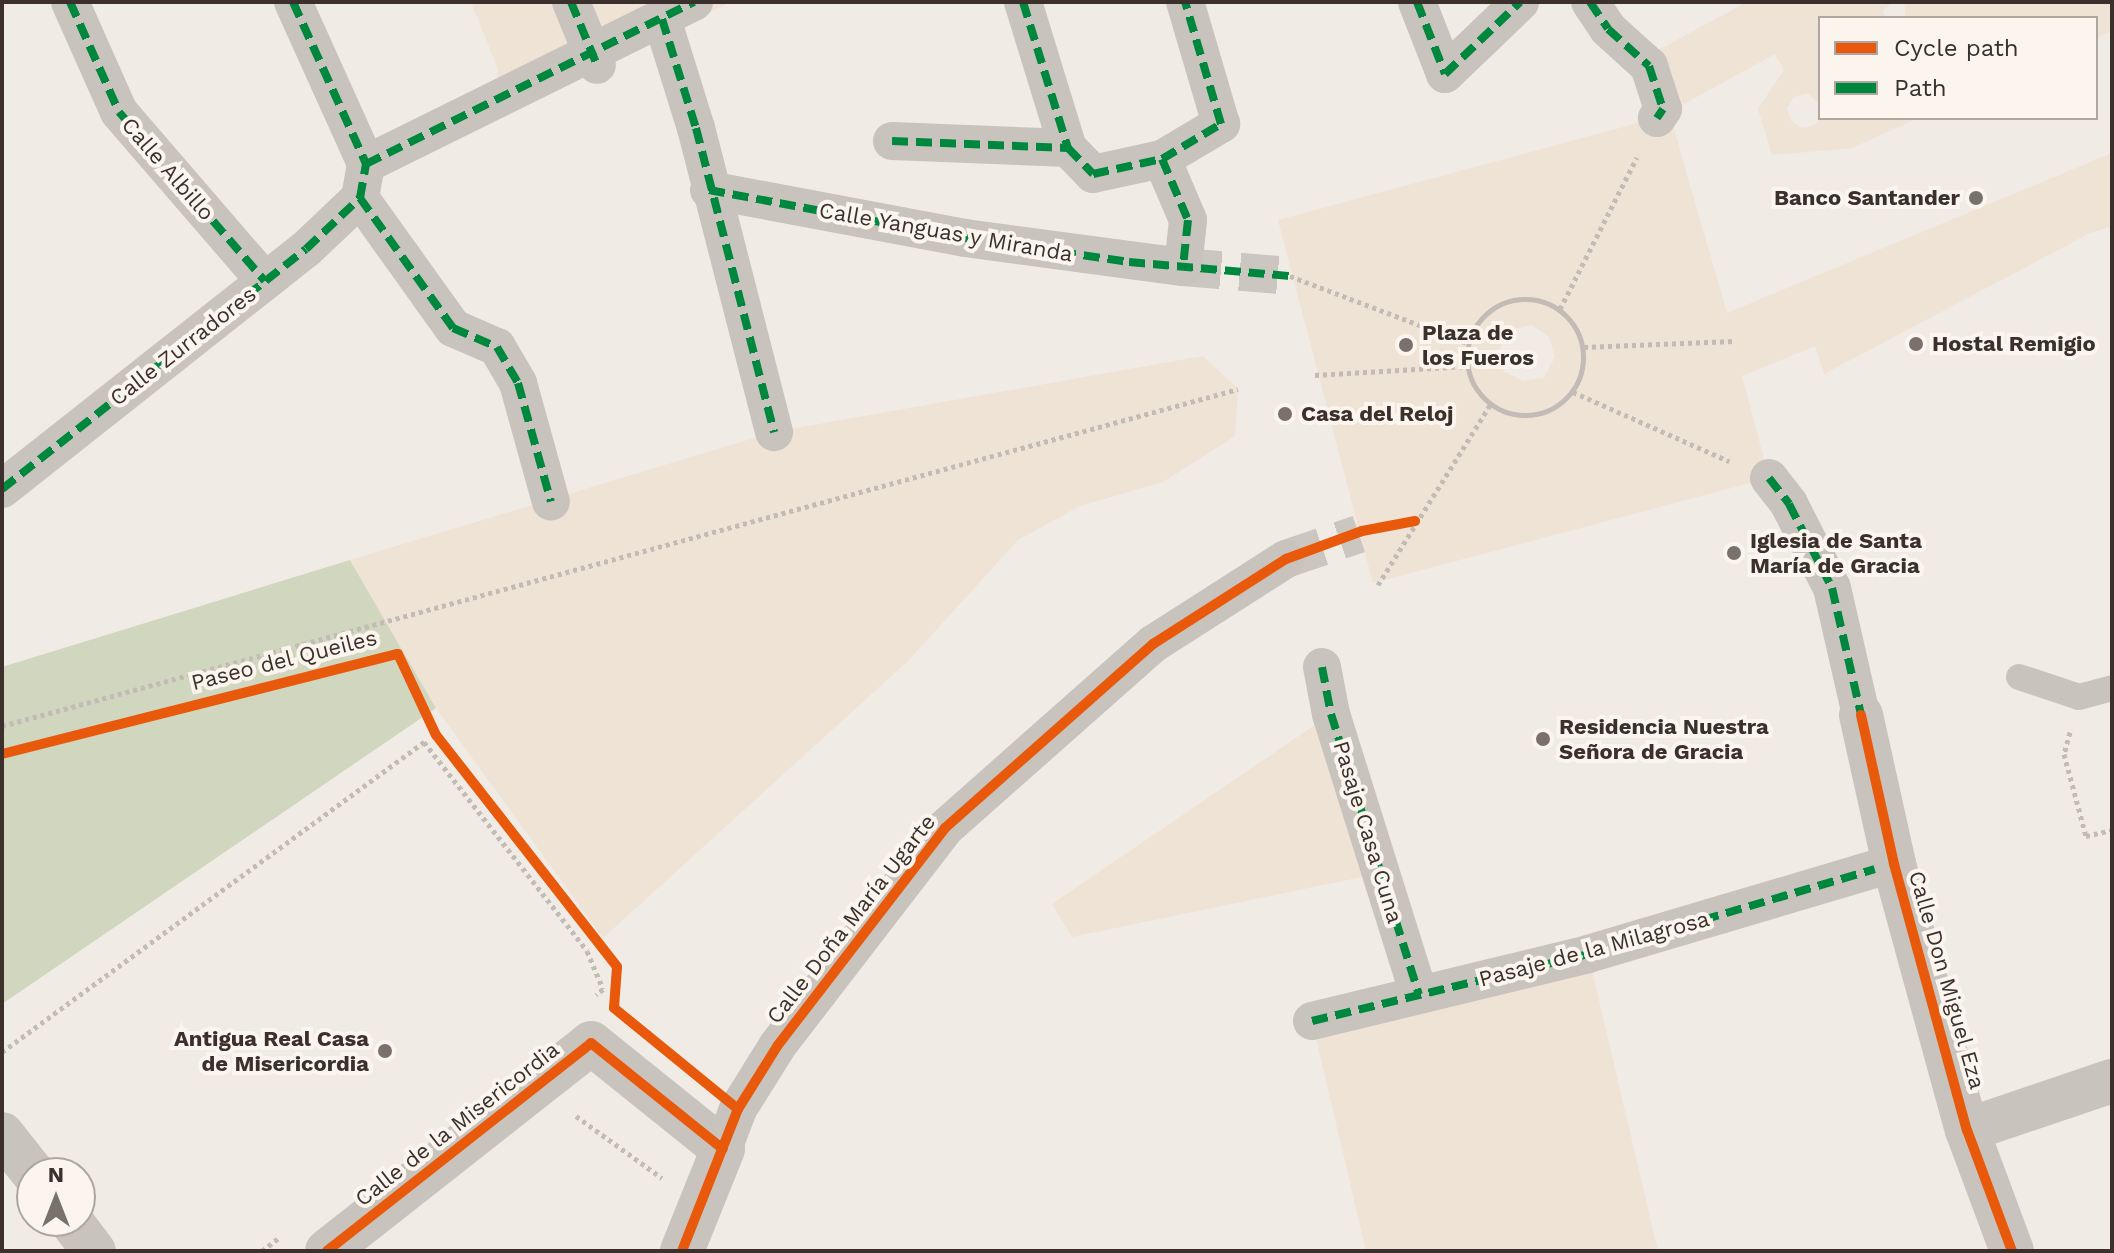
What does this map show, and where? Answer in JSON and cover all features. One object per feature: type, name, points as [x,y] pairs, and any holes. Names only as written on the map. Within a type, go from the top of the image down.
[{"type":"street","name":"Calle Albillo","points":[[70,2],[119,112],[265,281]]},
{"type":"street","points":[[293,2],[363,181],[453,328],[497,347],[518,383],[551,502]]},
{"type":"street","points":[[571,2],[594,58]]},
{"type":"street","points":[[1023,2],[1068,148],[1093,174],[1162,159],[1221,124],[1185,2]]},
{"type":"street","points":[[1417,2],[1445,74],[1520,2]]},
{"type":"street","points":[[1590,2],[1618,40],[1649,66],[1663,109],[1657,118]]},
{"type":"street","name":"Calle Zurradores","points":[[2,489],[265,281],[363,181],[678,10]]},
{"type":"street","points":[[678,10],[709,190],[774,432]]},
{"type":"street","points":[[892,141],[1068,148]]},
{"type":"street","name":"Calle Yanguas y Miranda","points":[[709,190],[965,238],[1183,267],[1188,220],[1162,159]]},
{"type":"street","name":"Calle Don Miguel Eza","points":[[1769,478],[1789,504],[1832,588],[1894,864],[1967,1130],[2012,1251]]},
{"type":"street","name":"Calle Doña María Ugarte","points":[[682,1251],[738,1109],[778,1045],[945,828],[1153,644],[1286,559]]},
{"type":"street","name":"Pasaje Casa Cuna","points":[[1322,667],[1331,714],[1419,995]]},
{"type":"street","name":"Pasaje de la Milagrosa","points":[[1312,1021],[1588,954],[1875,869]]},
{"type":"street","name":"Calle de la Misericordia","points":[[327,1251],[591,1043],[723,1149]]},
{"type":"street","points":[[1967,1130],[2112,1081]]},
{"type":"street","points":[[2,1134],[20,1157]]},
{"type":"lane","points":[[2019,677],[2079,697],[2112,688]]},
{"type":"path","points":[[1560,309],[1657,118]]},
{"type":"path","points":[[1290,276],[1467,343]]},
{"type":"path","points":[[1516,298],[1560,309],[1576,326],[1584,347],[1582,371],[1573,392],[1556,407],[1534,415],[1511,415],[1490,405],[1474,388],[1467,366],[1467,343],[1485,314],[1516,298]]},
{"type":"path","points":[[1584,347],[1734,341]]},
{"type":"path","points":[[1315,375],[1467,366]]},
{"type":"path","points":[[2,726],[1238,389]]},
{"type":"path","points":[[1573,392],[1769,478]]},
{"type":"path","points":[[1378,585],[1490,405]]},
{"type":"path","points":[[1359,534],[1415,521]]},
{"type":"path","points":[[436,735],[598,943]]},
{"type":"path","points":[[2,1052],[424,742],[587,951],[603,989],[590,999]]},
{"type":"path","points":[[2064,754],[2086,836],[2112,830]]},
{"type":"path","points":[[615,999],[616,983]]},
{"type":"path","points":[[572,1113],[675,1188]]},
{"type":"path","points":[[262,1251],[287,1232]]},
{"type":"green space","points":[[350,560],[436,708],[2,1004],[2,667]]},
{"type":"shaded area","points":[[471,2],[725,2],[726,5],[495,104],[498,69]]},
{"type":"shaded area","name":"Plaza de los Fueros","points":[[1747,2],[1892,2],[1883,11],[1884,16],[1818,16],[1818,103],[1808,93],[1794,97],[1787,108],[1791,121],[1802,128],[1815,125],[1818,120],[1914,120],[1852,148],[1772,155],[1758,109],[1784,70],[1775,54],[1669,112],[1727,313],[2112,153],[2112,226],[2088,234],[1824,374],[1815,346],[1742,376],[1769,478],[1373,583],[1278,220],[1657,118],[1638,61]],"holes":[[[1532,325],[1549,337],[1555,357],[1544,378],[1523,381],[1503,371],[1498,352],[1509,330]]]},
{"type":"shaded area","points":[[1899,2],[2112,2],[2112,30],[2098,37],[2098,16],[1905,16],[1905,5]]},
{"type":"shaded area","points":[[1203,356],[1238,389],[1235,436],[1163,482],[1080,506],[1018,540],[908,661],[603,938],[436,708],[350,560],[774,432]]},
{"type":"shaded area","points":[[1331,714],[1381,873],[1072,937],[1052,904]]},
{"type":"shaded area","points":[[1588,954],[1658,1251],[1366,1251],[1312,1021]]},
{"type":"tunnel","points":[[1183,267],[1290,276]]},
{"type":"tunnel","points":[[1286,559],[1359,534]]},
{"type":"marked path","points":[[70,2],[119,112],[265,281]]},
{"type":"marked path","points":[[293,2],[366,164]]},
{"type":"marked path","points":[[571,2],[597,65]]},
{"type":"marked path","points":[[366,164],[694,2]]},
{"type":"marked path","points":[[1023,2],[1068,148]]},
{"type":"marked path","points":[[892,141],[1068,148],[1093,174],[1162,159],[1221,124],[1185,2]]},
{"type":"marked path","points":[[1417,2],[1445,74],[1520,2]]},
{"type":"marked path","points":[[1590,2],[1608,29],[1649,66],[1663,109],[1657,118]]},
{"type":"marked path","points":[[662,19],[696,128],[774,432]]},
{"type":"marked path","points":[[1162,159],[1188,220],[1183,267]]},
{"type":"marked path","points":[[2,489],[306,249],[360,198],[366,164]]},
{"type":"marked path","points":[[709,190],[965,238],[1129,262],[1290,276]]},
{"type":"marked path","points":[[360,198],[453,328],[497,347],[518,383],[551,502]]},
{"type":"marked path","points":[[1769,478],[1789,504],[1832,588],[1861,715]]},
{"type":"marked path","points":[[1322,667],[1331,714],[1419,995]]},
{"type":"marked path","points":[[1312,1021],[1588,954],[1875,869]]},
{"type":"cycle path","points":[[682,1251],[738,1109],[778,1045],[945,828],[1153,644],[1286,559],[1362,531],[1415,521]]},
{"type":"cycle path","name":"Paseo del Queiles","points":[[2,754],[398,654],[436,735],[617,967],[614,1008],[738,1109]]},
{"type":"cycle path","points":[[1861,715],[1894,864],[1967,1130],[2012,1251]]},
{"type":"cycle path","points":[[327,1251],[591,1043],[723,1149]]},
{"type":"place","name":"Banco Santander","points":[[1976,198]]},
{"type":"place","name":"Hostal Remigio","points":[[1916,344]]},
{"type":"place","name":"Plaza de los Fueros","points":[[1406,345]]},
{"type":"place","name":"Casa del Reloj","points":[[1285,414]]},
{"type":"place","name":"Iglesia de Santa María de Gracia","points":[[1734,553]]},
{"type":"place","name":"Residencia Nuestra Señora de Gracia","points":[[1543,739]]},
{"type":"place","name":"Antigua Real Casa de Misericordia","points":[[385,1051]]}]
